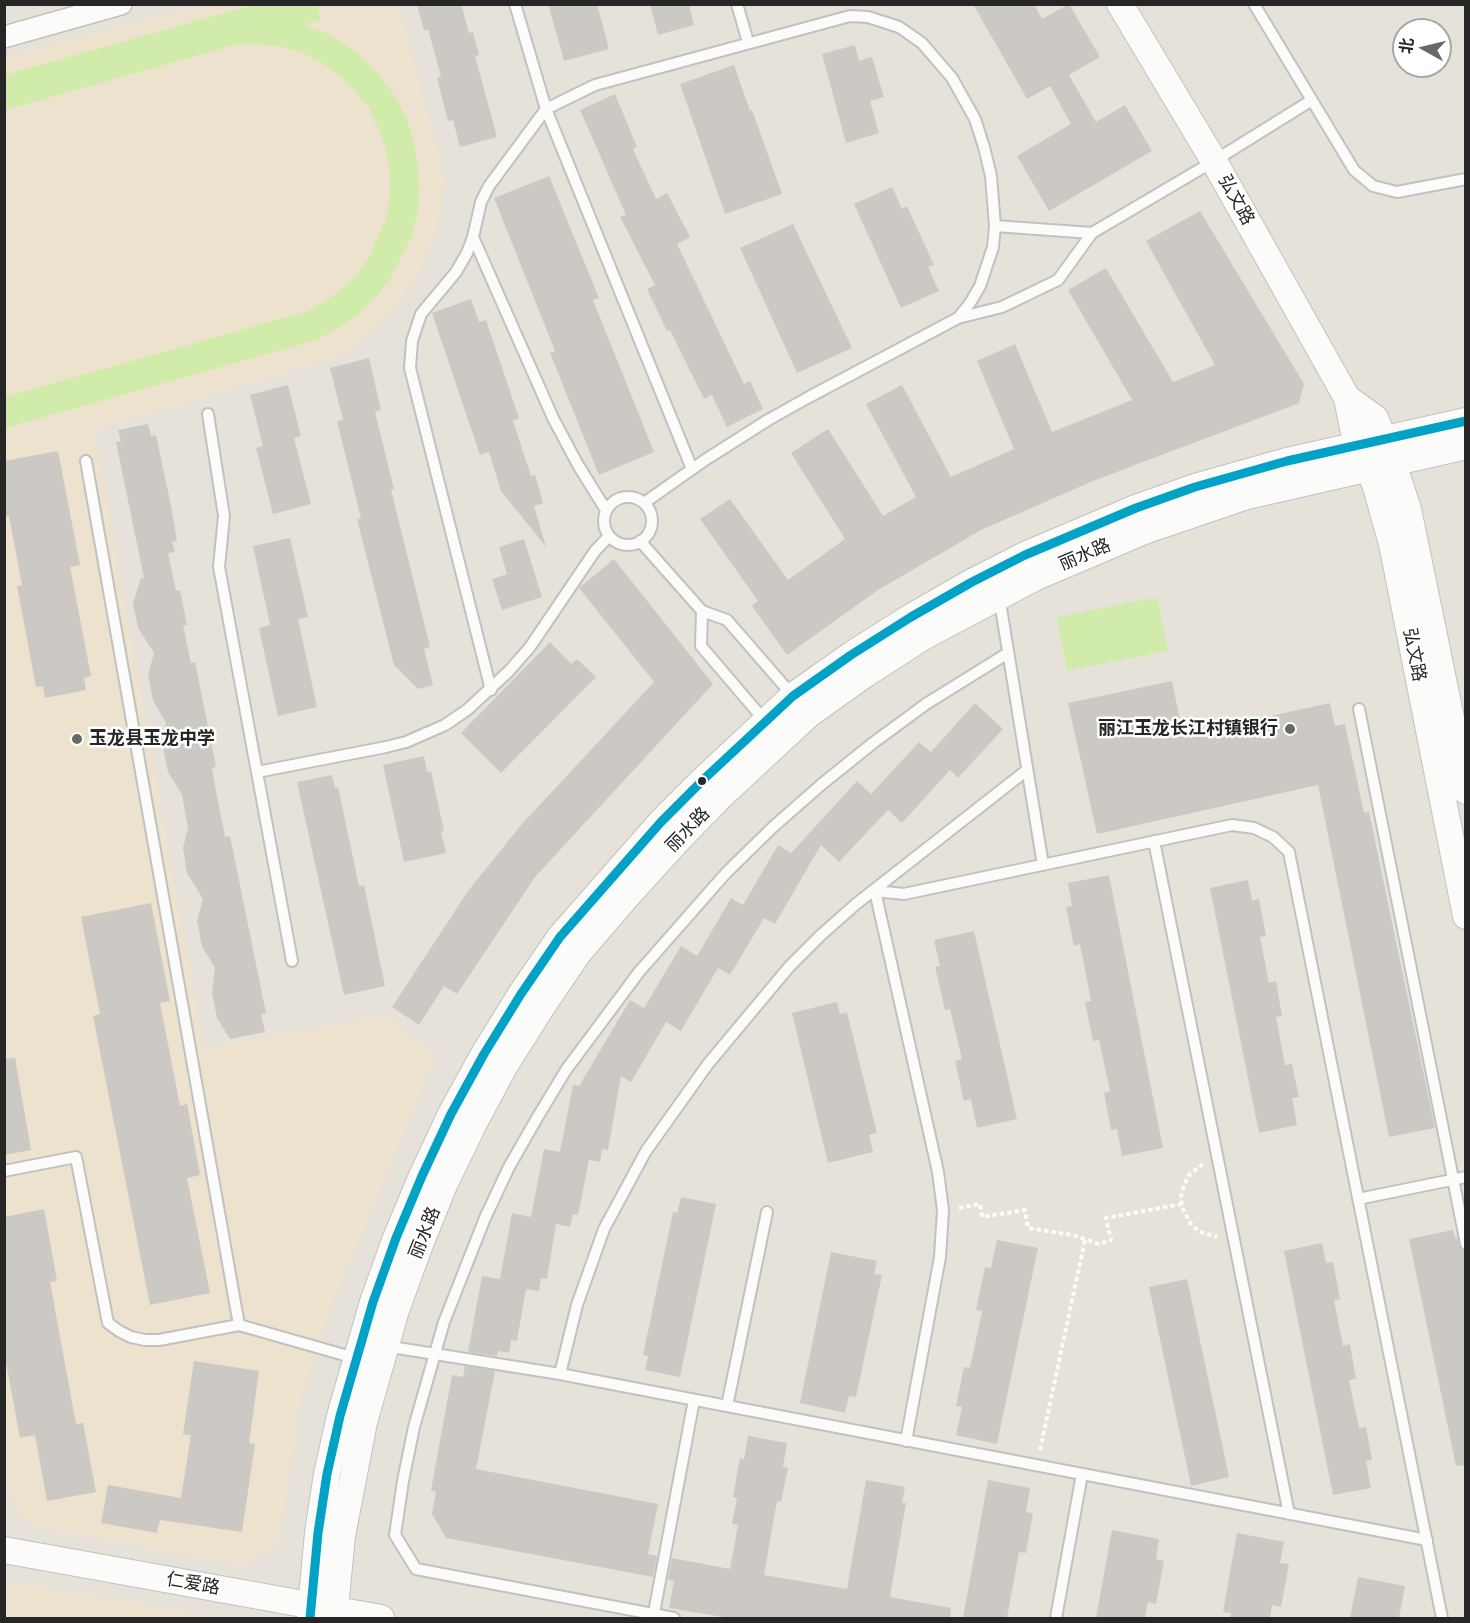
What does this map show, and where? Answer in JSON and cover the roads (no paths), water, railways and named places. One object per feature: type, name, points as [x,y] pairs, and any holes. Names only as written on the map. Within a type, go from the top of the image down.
[{"type":"street","points":[[4,38],[121,4]]},
{"type":"street","name":"弘文路","points":[[1120,4],[1214,161],[1347,398],[1353,428],[1376,453],[1416,539],[1466,791]]},
{"type":"street","name":"丽水路","points":[[322,1613],[342,1536],[351,1479],[364,1422],[385,1346],[419,1247],[444,1185],[473,1125],[517,1046],[579,952],[679,839],[721,796],[808,715],[864,675],[999,595],[1090,552],[1203,510],[1466,421]]},
{"type":"street","name":"丽水路","points":[[322,1613],[318,1533],[327,1474],[355,1358],[392,1249],[422,1176],[456,1104],[484,1054],[560,937],[609,879],[690,793],[793,696],[851,655],[910,617],[972,582],[1080,530],[1195,487],[1241,473],[1376,453],[1466,446]]},
{"type":"street","name":"弘文路","points":[[1376,453],[1466,916]]},
{"type":"street","name":"仁爱路","points":[[4,1550],[322,1613],[381,1618]]},
{"type":"lane","points":[[515,4],[546,109],[692,469]]},
{"type":"lane","points":[[737,4],[748,42]]},
{"type":"lane","points":[[1254,4],[1354,170],[1373,186],[1397,192],[1466,179]]},
{"type":"lane","points":[[491,690],[410,368],[412,341],[420,314],[456,272],[467,253],[489,186],[546,109],[595,84],[748,42],[849,16],[886,21],[911,34],[938,59],[952,78],[975,119],[984,147],[991,176],[993,247],[980,286],[958,318]]},
{"type":"lane","points":[[644,503],[692,469],[808,397],[958,318],[1002,307],[1058,280],[1092,232],[1214,161],[1312,100]]},
{"type":"lane","points":[[994,226],[1092,232]]},
{"type":"lane","points":[[473,237],[553,418],[606,510]]},
{"type":"lane","points":[[208,414],[224,516],[219,567],[292,961]]},
{"type":"lane","points":[[87,461],[239,1324]]},
{"type":"lane","points":[[627,496],[636,498],[650,511],[652,520],[650,530],[640,541],[626,545],[616,542],[605,528],[603,519],[606,510],[611,503],[627,496]]},
{"type":"lane","points":[[257,772],[406,742],[445,725],[491,690],[530,647],[595,551],[609,536]]},
{"type":"lane","points":[[640,541],[702,611],[727,620],[793,696]]},
{"type":"lane","points":[[999,595],[1043,865]]},
{"type":"lane","points":[[702,611],[701,646],[765,721]]},
{"type":"lane","points":[[674,1618],[653,1616],[416,1569],[395,1535],[410,1449],[434,1354],[463,1270],[509,1167],[566,1070],[639,972],[726,873],[822,784],[926,704],[1008,653]]},
{"type":"lane","points":[[1359,709],[1466,1244]]},
{"type":"lane","points":[[560,1374],[567,1339],[604,1229],[646,1151],[708,1064],[782,975],[821,934],[1027,770]]},
{"type":"lane","points":[[875,891],[904,894],[1232,825],[1264,831],[1289,852],[1442,1618]]},
{"type":"lane","points":[[1154,842],[1289,1514]]},
{"type":"lane","points":[[875,891],[938,1172],[942,1210],[940,1257],[906,1441]]},
{"type":"lane","points":[[4,1171],[76,1157],[108,1323],[119,1332],[145,1340],[159,1340],[239,1324],[355,1358]]},
{"type":"lane","points":[[1358,1199],[1466,1177]]},
{"type":"lane","points":[[727,1406],[767,1212]]},
{"type":"lane","points":[[385,1346],[560,1374],[1426,1540]]},
{"type":"lane","points":[[653,1616],[694,1400]]},
{"type":"lane","points":[[1056,1618],[1083,1474]]},
{"type":"place","name":"丽江玉龙长江村镇银行","points":[[1290,729]]},
{"type":"place","name":"玉龙县玉龙中学","points":[[77,739]]}]
